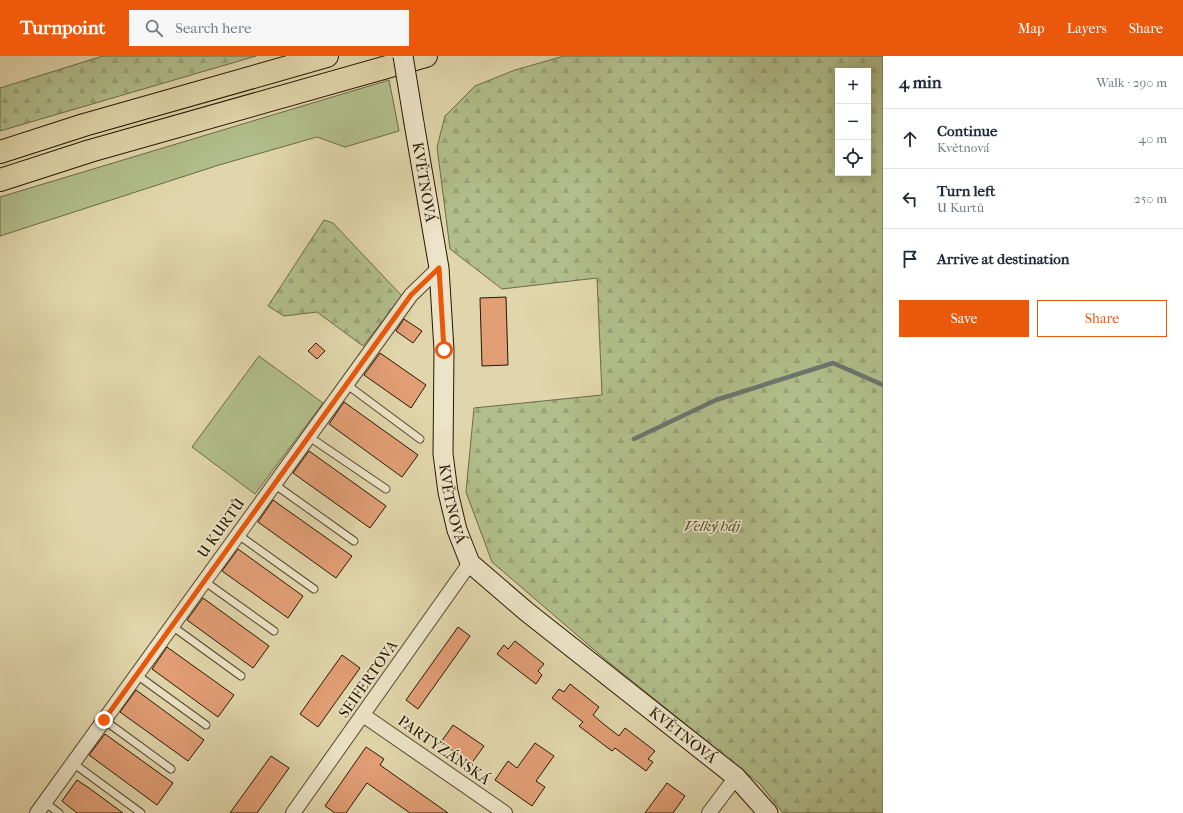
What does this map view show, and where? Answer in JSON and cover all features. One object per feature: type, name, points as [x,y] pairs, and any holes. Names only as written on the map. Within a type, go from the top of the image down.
[{"type":"highway","points":[[0,152],[84,125],[327,56]]},
{"type":"highway","points":[[0,180],[90,151],[426,56]]},
{"type":"street","name":"KVĚTNOVÁ","points":[[403,56],[439,268],[444,350],[443,454],[448,492],[456,530],[470,563],[527,612],[736,777],[768,813]]},
{"type":"street","name":"U KURTŮ","points":[[40,808],[411,295],[439,268]]},
{"type":"street","name":"SEIFERTOVA","points":[[293,813],[364,715],[470,563]]},
{"type":"street","name":"PARTYZÁNSKÁ","points":[[364,715],[500,812]]},
{"type":"street","points":[[709,813],[736,777]]},
{"type":"lane","points":[[346,384],[420,439]]},
{"type":"lane","points":[[308,436],[386,489]]},
{"type":"lane","points":[[274,484],[354,540]]},
{"type":"lane","points":[[237,534],[314,588]]},
{"type":"lane","points":[[204,581],[274,631]]},
{"type":"lane","points":[[172,626],[241,676]]},
{"type":"lane","points":[[137,675],[206,725]]},
{"type":"lane","points":[[104,720],[171,769]]},
{"type":"lane","points":[[73,763],[141,813]]},
{"type":"lane","points":[[40,808],[59,813]]},
{"type":"green space","points":[[103,56],[256,56],[0,131],[0,88]]},
{"type":"green space","name":"Velký háj","points":[[564,56],[883,56],[883,813],[783,813],[760,784],[606,660],[492,562],[466,492],[474,408],[602,395],[597,278],[502,289],[450,249],[437,147],[445,116],[475,86],[515,70]]},
{"type":"green space","points":[[389,80],[399,131],[345,147],[317,137],[219,165],[0,236],[0,197]]},
{"type":"green space","points":[[324,220],[333,223],[402,296],[363,346],[317,312],[284,316],[268,306]]},
{"type":"green space","points":[[259,356],[323,403],[255,494],[192,447]]},
{"type":"building","points":[[506,297],[508,365],[482,366],[480,298]]},
{"type":"building","points":[[404,319],[422,331],[413,343],[396,331]]},
{"type":"building","points":[[316,343],[325,351],[317,359],[308,351]]},
{"type":"building","points":[[380,353],[426,385],[411,408],[364,375]]},
{"type":"building","points":[[344,402],[418,455],[402,477],[329,424]]},
{"type":"building","points":[[309,451],[386,506],[370,528],[293,473]]},
{"type":"building","points":[[273,500],[352,556],[336,578],[258,522]]},
{"type":"building","points":[[238,549],[303,596],[288,618],[222,571]]},
{"type":"building","points":[[203,598],[269,646],[253,668],[187,620]]},
{"type":"building","points":[[458,627],[470,636],[418,709],[406,700]]},
{"type":"building","points":[[515,641],[544,664],[538,671],[542,675],[536,684],[497,654],[504,645],[508,649]]},
{"type":"building","points":[[167,647],[234,695],[218,717],[152,669]]},
{"type":"building","points":[[342,655],[360,668],[318,727],[300,714]]},
{"type":"building","points":[[570,684],[599,707],[593,715],[606,726],[619,736],[625,728],[655,751],[648,759],[653,762],[646,771],[615,748],[612,751],[579,726],[583,722],[552,698],[559,689],[564,692]]},
{"type":"building","points":[[136,690],[204,740],[188,761],[120,712]]},
{"type":"building","points":[[453,725],[484,746],[471,764],[441,742]]},
{"type":"building","points":[[105,734],[173,783],[157,805],[89,755]]},
{"type":"building","points":[[535,743],[554,756],[536,781],[545,787],[532,806],[495,780],[508,761],[517,768]]},
{"type":"building","points":[[366,747],[384,759],[380,765],[448,813],[410,813],[367,783],[346,813],[335,813],[325,806]]},
{"type":"building","points":[[271,756],[289,768],[257,813],[230,813]]},
{"type":"building","points":[[77,780],[123,813],[77,813],[62,801]]},
{"type":"building","points":[[667,783],[685,796],[673,813],[645,813]]},
{"type":"waterway","points":[[634,439],[716,400],[833,363],[883,385]]},
{"type":"route","points":[[104,720],[411,295],[439,268],[444,350]]}]
